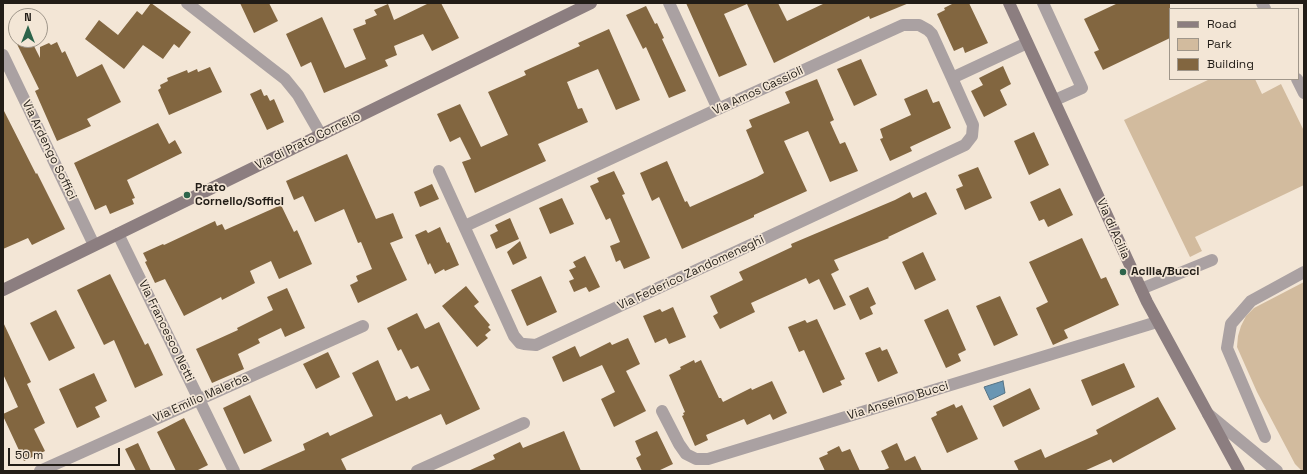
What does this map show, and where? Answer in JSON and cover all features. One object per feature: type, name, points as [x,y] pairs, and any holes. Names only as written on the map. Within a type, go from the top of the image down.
[{"type":"street","points":[[187,3],[285,79],[298,95],[321,135]]},
{"type":"street","name":"Via di Prato Cornelio","points":[[3,290],[591,3]]},
{"type":"street","points":[[669,3],[718,109]]},
{"type":"street","name":"Via di Acilia","points":[[1009,3],[1157,322],[1239,471]]},
{"type":"street","points":[[1043,3],[1082,88],[1055,100]]},
{"type":"street","name":"Via Amos Cassioli","points":[[465,226],[897,27],[908,24],[919,25],[932,34],[952,78]]},
{"type":"street","points":[[952,78],[1027,42]]},
{"type":"street","name":"Via Ardengo Soffici","points":[[3,55],[94,245]]},
{"type":"street","name":"Via Federico Zandomeneghi","points":[[439,171],[516,339],[524,344],[536,345],[961,148],[972,136],[973,125],[952,78]]},
{"type":"street","points":[[1298,80],[1304,93]]},
{"type":"street","name":"Via Francesco Netti","points":[[118,234],[200,398],[234,471]]},
{"type":"street","points":[[1141,289],[1212,260]]},
{"type":"street","points":[[1265,437],[1227,348],[1231,324],[1251,301],[1304,272]]},
{"type":"street","name":"Via Anselmo Bucci","points":[[662,411],[679,444],[686,454],[696,459],[708,459],[1157,322]]},
{"type":"street","name":"Via Emilio Malerba","points":[[40,471],[363,326]]},
{"type":"street","points":[[1208,414],[1277,471]]},
{"type":"street","points":[[417,471],[524,423]]},
{"type":"green space","points":[[1208,80],[1255,80],[1262,94],[1281,84],[1304,131],[1304,185],[1195,237],[1202,251],[1190,257],[1124,120]]},
{"type":"green space","points":[[1304,282],[1304,471],[1302,471],[1295,464],[1257,392],[1237,347],[1241,326],[1246,316],[1254,308]]},
{"type":"water","points":[[1003,381],[1005,393],[990,400],[984,387]]},
{"type":"building","points":[[151,3],[191,32],[179,48],[174,44],[163,59],[143,45],[124,69],[85,39],[99,20],[118,35],[137,11],[142,15]]},
{"type":"building","points":[[240,3],[269,3],[278,21],[254,33]]},
{"type":"building","points":[[429,3],[441,3],[459,38],[432,51],[423,34],[394,46],[397,55],[385,60],[388,66],[324,93],[311,62],[301,67],[286,34],[322,17],[345,68],[366,59],[353,29],[366,24],[365,20],[377,15],[374,10],[388,4],[394,20]]},
{"type":"building","points":[[686,3],[778,3],[787,21],[825,3],[909,3],[870,19],[869,16],[774,63],[747,4],[724,14],[747,65],[719,77]]},
{"type":"building","points":[[954,3],[969,3],[988,43],[965,53],[963,47],[954,51],[937,14],[945,10],[944,8]]},
{"type":"building","points":[[1118,3],[1170,3],[1169,38],[1103,70],[1094,52],[1099,50],[1084,19]]},
{"type":"building","points":[[646,6],[655,24],[657,23],[664,38],[662,39],[686,91],[669,98],[646,47],[643,49],[626,15]]},
{"type":"building","points":[[609,29],[640,100],[616,110],[598,69],[567,82],[578,109],[582,108],[588,122],[538,144],[546,161],[475,193],[462,162],[471,159],[460,137],[450,142],[437,114],[460,104],[481,147],[508,135],[488,92],[526,75],[524,71],[580,46],[578,43]]},
{"type":"building","points":[[57,42],[62,53],[65,51],[77,77],[102,64],[121,102],[87,119],[91,126],[57,141],[35,91],[39,89],[19,48],[35,48],[40,58],[40,48],[48,48],[48,43],[51,45]]},
{"type":"building","points":[[861,59],[877,95],[854,106],[837,69]]},
{"type":"building","points":[[1003,66],[1011,84],[1000,90],[1007,105],[984,117],[971,91],[983,85],[979,78]]},
{"type":"building","points":[[210,67],[222,92],[169,115],[158,90],[161,88],[160,85],[168,81],[167,78],[187,70],[188,73],[197,69],[198,72]]},
{"type":"building","points":[[817,79],[834,120],[830,122],[840,144],[845,142],[858,171],[830,182],[808,131],[784,141],[807,191],[754,215],[754,217],[682,249],[659,197],[652,201],[640,173],[667,161],[685,202],[687,201],[690,207],[757,177],[764,173],[746,130],[752,127],[749,120],[790,103],[785,92]]},
{"type":"building","points":[[261,89],[264,96],[267,95],[270,101],[274,99],[284,122],[267,130],[250,94]]},
{"type":"building","points":[[927,89],[933,103],[939,101],[951,128],[910,147],[912,151],[890,161],[880,139],[883,138],[880,129],[911,115],[904,99]]},
{"type":"building","points":[[3,109],[65,229],[32,245],[28,238],[3,249]]},
{"type":"building","points":[[158,123],[169,144],[175,140],[182,153],[127,180],[135,198],[132,199],[134,204],[110,214],[106,205],[95,210],[74,163]]},
{"type":"building","points":[[1034,132],[1049,165],[1029,175],[1014,141]]},
{"type":"building","points":[[347,154],[376,219],[393,213],[403,238],[390,243],[407,280],[358,303],[350,285],[358,281],[356,276],[372,269],[361,242],[358,243],[344,209],[315,222],[303,196],[294,200],[286,181]]},
{"type":"building","points":[[978,167],[992,198],[965,210],[956,189],[963,186],[958,175]]},
{"type":"building","points":[[614,171],[625,194],[622,195],[650,258],[624,269],[620,260],[616,262],[610,246],[620,242],[610,218],[606,220],[590,186],[599,182],[597,178]]},
{"type":"building","points":[[432,184],[439,199],[420,207],[414,192]]},
{"type":"building","points":[[1060,188],[1073,215],[1048,227],[1044,219],[1039,221],[1030,202]]},
{"type":"building","points":[[910,192],[913,198],[926,192],[937,214],[888,237],[889,238],[834,260],[839,270],[831,274],[846,305],[834,310],[819,279],[809,284],[806,278],[751,303],[755,312],[720,329],[713,316],[718,313],[710,296],[743,280],[739,272],[792,247],[791,244],[895,200]]},
{"type":"building","points":[[562,198],[574,224],[550,234],[539,208]]},
{"type":"building","points":[[281,205],[294,232],[297,230],[312,264],[279,279],[271,261],[250,271],[255,283],[222,300],[221,297],[184,316],[165,279],[155,283],[145,262],[147,261],[143,253],[163,244],[164,245],[215,221],[217,226],[222,224],[225,230]]},
{"type":"building","points":[[510,218],[519,239],[496,249],[490,235],[498,231],[495,225]]},
{"type":"building","points":[[440,227],[447,243],[449,242],[459,265],[445,271],[444,269],[435,274],[430,263],[428,265],[415,235],[426,230],[428,233]]},
{"type":"building","points":[[1082,238],[1101,279],[1106,277],[1119,305],[1064,330],[1068,338],[1053,345],[1036,308],[1048,302],[1029,262]]},
{"type":"building","points":[[520,241],[527,258],[513,265],[507,252]]},
{"type":"building","points":[[923,252],[936,280],[915,290],[902,262]]},
{"type":"building","points":[[585,256],[600,287],[589,292],[586,287],[574,292],[569,281],[574,279],[569,270],[576,267],[573,262]]},
{"type":"building","points":[[110,274],[145,345],[148,343],[163,375],[135,388],[114,340],[104,345],[77,290]]},
{"type":"building","points":[[541,276],[557,312],[527,326],[511,290]]},
{"type":"building","points":[[466,286],[479,302],[474,306],[490,325],[488,327],[491,330],[485,335],[488,338],[477,347],[442,306]]},
{"type":"building","points":[[868,287],[876,304],[870,307],[873,314],[860,320],[849,296]]},
{"type":"building","points":[[287,288],[305,328],[285,337],[281,328],[258,339],[260,343],[238,354],[244,369],[212,383],[196,349],[238,330],[237,328],[273,310],[267,297]]},
{"type":"building","points":[[1000,296],[1018,335],[994,346],[976,306]]},
{"type":"building","points":[[673,307],[686,337],[669,344],[666,338],[655,343],[643,316],[660,309],[662,312]]},
{"type":"building","points":[[948,309],[966,350],[958,354],[961,361],[946,368],[924,320]]},
{"type":"building","points":[[56,310],[75,348],[49,361],[30,323]]},
{"type":"building","points":[[417,313],[425,329],[439,322],[480,409],[446,425],[441,414],[341,459],[347,471],[258,471],[305,450],[303,444],[328,432],[330,436],[373,416],[352,373],[378,360],[396,401],[407,396],[409,399],[430,390],[418,366],[411,369],[401,349],[398,351],[387,328]]},
{"type":"building","points":[[817,319],[845,379],[840,381],[842,385],[823,393],[804,350],[799,352],[788,327],[805,320],[807,323]]},
{"type":"building","points":[[3,322],[31,382],[27,384],[45,423],[34,429],[45,451],[24,461],[3,416],[3,414],[18,407],[3,374]]},
{"type":"building","points":[[628,338],[640,364],[626,371],[646,411],[614,427],[601,399],[615,392],[602,365],[563,382],[552,357],[575,346],[580,357],[610,342],[612,345]]},
{"type":"building","points":[[880,347],[882,351],[887,349],[898,373],[878,382],[865,353]]},
{"type":"building","points":[[328,352],[340,377],[316,389],[303,364]]},
{"type":"building","points":[[694,360],[695,363],[701,360],[719,398],[721,398],[723,402],[751,388],[752,390],[772,381],[787,413],[773,420],[770,414],[747,425],[744,419],[706,435],[708,440],[695,446],[682,416],[685,412],[669,375],[681,369],[680,367]]},
{"type":"building","points":[[1124,363],[1135,387],[1092,406],[1081,380]]},
{"type":"building","points":[[94,373],[107,401],[95,407],[100,417],[77,428],[59,389]]},
{"type":"building","points":[[1030,388],[1040,409],[1003,427],[993,406]]},
{"type":"building","points":[[250,395],[272,441],[244,454],[223,408]]},
{"type":"building","points":[[1158,397],[1176,429],[1113,463],[1111,459],[1084,471],[1019,471],[1014,461],[1041,449],[1045,458],[1098,434],[1096,430]]},
{"type":"building","points":[[954,404],[956,408],[962,405],[978,439],[947,453],[931,418],[937,415],[936,412]]},
{"type":"building","points":[[184,418],[208,465],[196,471],[176,471],[157,432]]},
{"type":"building","points":[[564,431],[581,471],[468,471],[495,459],[493,455],[520,442],[523,448]]},
{"type":"building","points":[[657,431],[673,464],[658,471],[642,471],[636,458],[641,455],[635,441]]},
{"type":"building","points":[[138,443],[151,471],[136,471],[125,449]]},
{"type":"building","points":[[897,443],[905,461],[915,456],[922,471],[882,471],[889,468],[881,451]]},
{"type":"building","points":[[839,446],[842,452],[850,449],[860,471],[825,471],[819,458],[828,454],[827,452]]},
{"type":"place","name":"Prato Cornelio/Soffici","points":[[187,195]]},
{"type":"place","name":"Acilia/Bucci","points":[[1123,272]]}]
